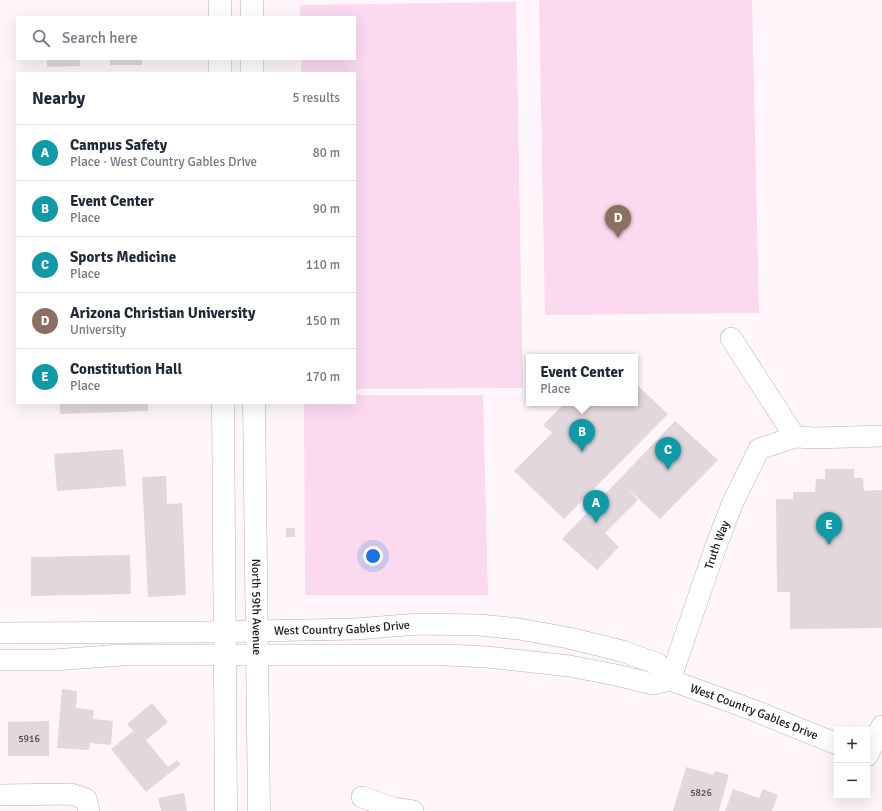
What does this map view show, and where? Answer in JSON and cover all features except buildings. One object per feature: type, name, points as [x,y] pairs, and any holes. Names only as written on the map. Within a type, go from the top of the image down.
[{"type":"main road","points":[[220,0],[220,16]]},
{"type":"main road","points":[[252,0],[252,16]]},
{"type":"main road","points":[[220,60],[220,72]]},
{"type":"main road","points":[[252,60],[252,72]]},
{"type":"main road","points":[[223,404],[226,811]]},
{"type":"main road","name":"North 59th Avenue","points":[[254,404],[258,631],[259,811]]},
{"type":"street","points":[[731,338],[795,436]]},
{"type":"street","name":"Truth Way","points":[[670,680],[718,540],[733,502],[759,449],[795,436],[815,438],[882,436]]},
{"type":"street","name":"West Country Gables Drive","points":[[0,633],[258,631],[356,628],[418,624],[480,625],[519,629],[569,638],[622,651],[658,664],[670,680]]},
{"type":"street","name":"West Country Gables Drive","points":[[0,660],[54,660],[122,655],[225,654],[446,655],[487,657],[569,666],[653,684],[670,680],[753,710],[834,743]]},
{"type":"street","points":[[870,751],[882,726]]},
{"type":"street","points":[[870,758],[882,760]]},
{"type":"street","points":[[870,759],[882,767]]},
{"type":"street","points":[[0,795],[71,794],[88,805]]},
{"type":"street","points":[[362,797],[393,808],[412,811]]},
{"type":"shaded area","points":[[539,0],[752,0],[759,313],[545,315]]},
{"type":"shaded area","points":[[516,2],[523,388],[356,389],[356,72],[301,72],[301,60],[356,60],[356,16],[300,16],[300,5]]},
{"type":"shaded area","points":[[356,395],[483,395],[488,595],[305,595],[304,404],[356,404]]},
{"type":"place","name":"Arizona Christian University","points":[[618,238]]},
{"type":"place","name":"Event Center","points":[[582,452]]},
{"type":"place","name":"Sports Medicine","points":[[668,470]]},
{"type":"place","name":"Campus Safety","points":[[596,523]]},
{"type":"place","name":"Constitution Hall","points":[[829,545]]}]
